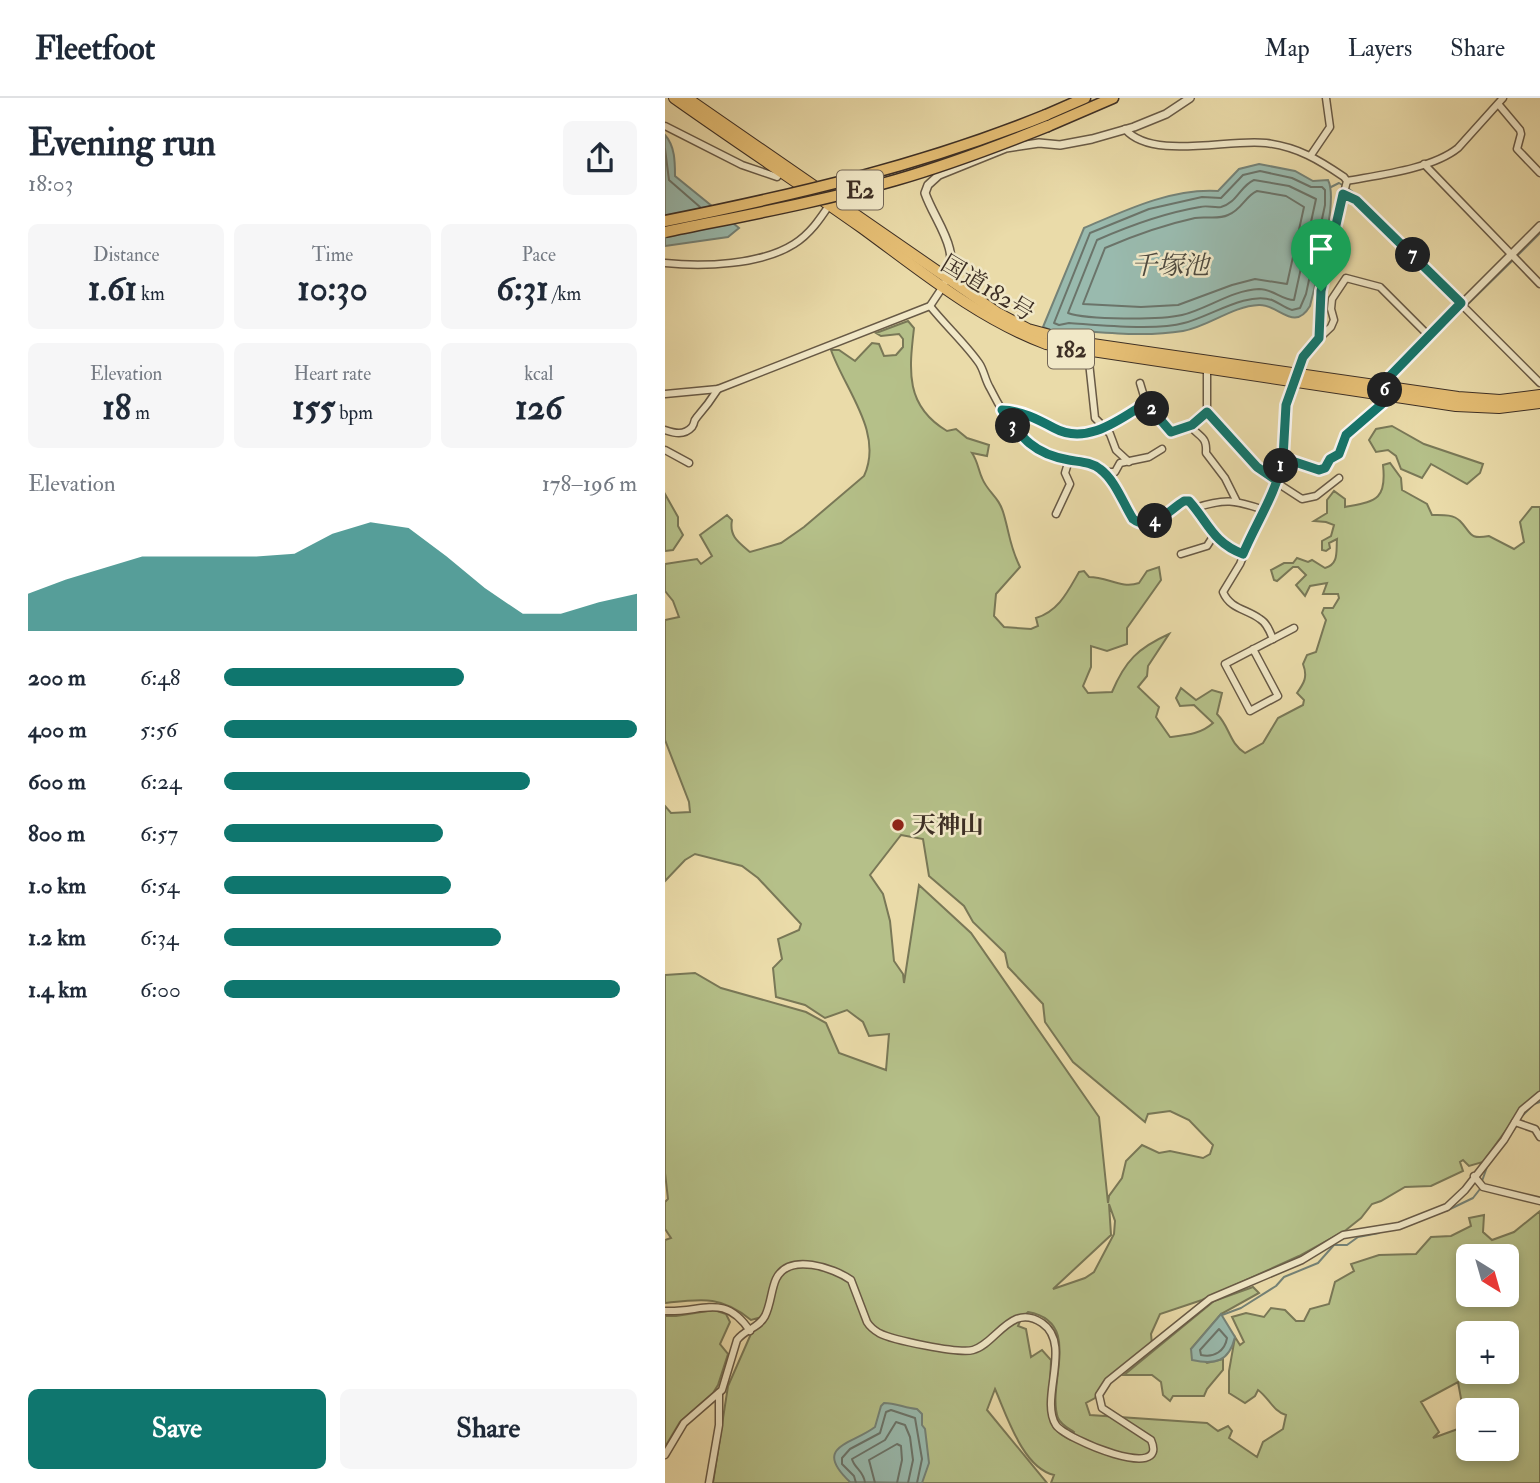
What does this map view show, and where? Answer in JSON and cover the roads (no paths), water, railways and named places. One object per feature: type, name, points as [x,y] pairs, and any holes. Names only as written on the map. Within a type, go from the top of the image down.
[{"type":"highway","name":"国道182号","points":[[674,98],[832,202],[995,321],[1025,336],[1046,344],[1092,352],[1297,377]]},
{"type":"highway","name":"国道182号","points":[[687,98],[782,169]]},
{"type":"highway","name":"E2","points":[[665,232],[807,202],[896,180],[960,160],[1047,121],[1085,98]]},
{"type":"highway","name":"E2","points":[[665,221],[839,183],[1047,121],[1113,98]]},
{"type":"highway","name":"国道182号","points":[[945,283],[1028,329],[1048,336],[1385,390],[1500,400],[1540,395]]},
{"type":"highway","name":"国道182号","points":[[1385,390],[1467,407],[1499,408],[1540,403]]},
{"type":"street","points":[[665,394],[718,389],[930,306],[945,283],[952,262],[950,247],[925,193],[928,185],[939,175],[1020,145],[1060,145],[1125,129],[1165,114],[1190,98]]},
{"type":"street","points":[[1311,155],[1330,127],[1326,98]]},
{"type":"street","points":[[1345,187],[1424,164],[1455,151],[1503,98]]},
{"type":"street","points":[[1499,105],[1520,130],[1517,149],[1540,173]]},
{"type":"street","points":[[665,126],[742,165],[777,177],[782,169]]},
{"type":"street","points":[[1125,129],[1131,136],[1144,141],[1178,147],[1259,142],[1311,155],[1344,177],[1345,187],[1322,278],[1319,338]]},
{"type":"street","points":[[1424,164],[1540,284]]},
{"type":"street","points":[[1345,187],[1540,383]]},
{"type":"street","points":[[665,263],[715,264],[755,259],[779,252],[804,237],[832,202]]},
{"type":"street","points":[[1283,458],[1319,470],[1325,468],[1330,459],[1339,454],[1346,435],[1383,403],[1391,375],[1461,303],[1514,257],[1540,226]]},
{"type":"street","points":[[1273,639],[1260,618],[1245,613],[1224,597],[1223,592],[1240,564],[1276,480],[1283,458],[1284,415],[1303,357],[1331,327],[1334,320],[1332,299],[1346,278],[1380,287],[1429,335]]},
{"type":"street","points":[[930,306],[980,365],[1002,410],[1017,432],[1033,447],[1051,457],[1091,464],[1103,472],[1138,523],[1153,522],[1184,501],[1189,501],[1214,535],[1243,554]]},
{"type":"street","points":[[1092,352],[1089,362],[1095,418],[1111,434],[1116,450],[1129,462]]},
{"type":"street","points":[[1207,368],[1207,412],[1257,467],[1302,499],[1315,496],[1339,478]]},
{"type":"street","points":[[1140,383],[1146,403],[1171,432],[1192,425],[1207,412]]},
{"type":"street","points":[[665,430],[681,434],[685,432],[704,411],[718,389]]},
{"type":"street","points":[[1002,410],[1046,422],[1056,429],[1071,433],[1093,433],[1146,403]]},
{"type":"street","points":[[1192,425],[1194,431],[1202,434],[1207,442],[1206,453],[1225,478],[1236,500]]},
{"type":"street","points":[[1103,472],[1115,472],[1120,463],[1149,457],[1162,449]]},
{"type":"street","points":[[665,450],[689,463]]},
{"type":"street","points":[[1056,514],[1070,484],[1065,473],[1069,460]]},
{"type":"street","points":[[1195,508],[1209,503],[1236,500],[1264,510]]},
{"type":"street","points":[[1181,554],[1207,546],[1214,535]]},
{"type":"street","points":[[1253,649],[1278,695],[1250,711],[1225,664],[1253,649],[1294,628]]},
{"type":"street","points":[[1142,1467],[1153,1455],[1151,1440],[1102,1408],[1099,1395],[1108,1381],[1210,1299],[1302,1260],[1343,1236],[1399,1226],[1440,1211],[1465,1190],[1504,1140],[1522,1110],[1540,1095]]},
{"type":"street","points":[[1515,1122],[1535,1129],[1540,1137]]},
{"type":"street","points":[[1474,1176],[1483,1187],[1540,1201]]},
{"type":"street","points":[[665,1455],[684,1423],[719,1393],[725,1384],[737,1340],[740,1335],[759,1325],[767,1314],[776,1279],[781,1272],[803,1264],[835,1272],[851,1280],[867,1322],[879,1333],[960,1352],[982,1346],[1007,1323],[1023,1318],[1034,1319],[1044,1325],[1055,1342],[1052,1410],[1055,1423],[1074,1439],[1130,1466]]},
{"type":"street","points":[[665,1311],[720,1307],[741,1319],[750,1331]]},
{"type":"street","points":[[709,1483],[719,1425],[719,1393]]},
{"type":"water","points":[[665,135],[673,149],[675,176],[739,228],[728,237],[665,246]]},
{"type":"water","name":"千塚池","points":[[1259,164],[1295,171],[1313,181],[1328,180],[1331,190],[1325,241],[1310,306],[1304,314],[1292,317],[1266,306],[1249,306],[1192,329],[1155,334],[1070,330],[1058,333],[1043,327],[1084,228],[1166,197],[1218,191],[1239,169]]},
{"type":"water","points":[[1221,1314],[1235,1337],[1229,1352],[1214,1362],[1192,1360],[1191,1349]]},
{"type":"water","points":[[884,1403],[917,1409],[922,1414],[929,1463],[922,1483],[850,1482],[834,1461],[839,1448],[875,1427]]},
{"type":"waterway","points":[[1331,187],[1339,183],[1344,186]]},
{"type":"waterway","points":[[1349,189],[1461,299]]},
{"type":"waterway","points":[[1517,256],[1540,233]]},
{"type":"waterway","points":[[1467,305],[1513,260]]},
{"type":"waterway","points":[[1522,1116],[1534,1104],[1540,1102]]},
{"type":"waterway","points":[[1482,1181],[1487,1167],[1518,1124]]},
{"type":"waterway","points":[[1446,1211],[1473,1198],[1480,1189]]},
{"type":"waterway","points":[[1222,1315],[1241,1308],[1276,1286],[1284,1277],[1318,1263],[1334,1245],[1347,1245],[1358,1237],[1379,1233]]},
{"type":"place","name":"天神山","points":[[898,825]]}]
